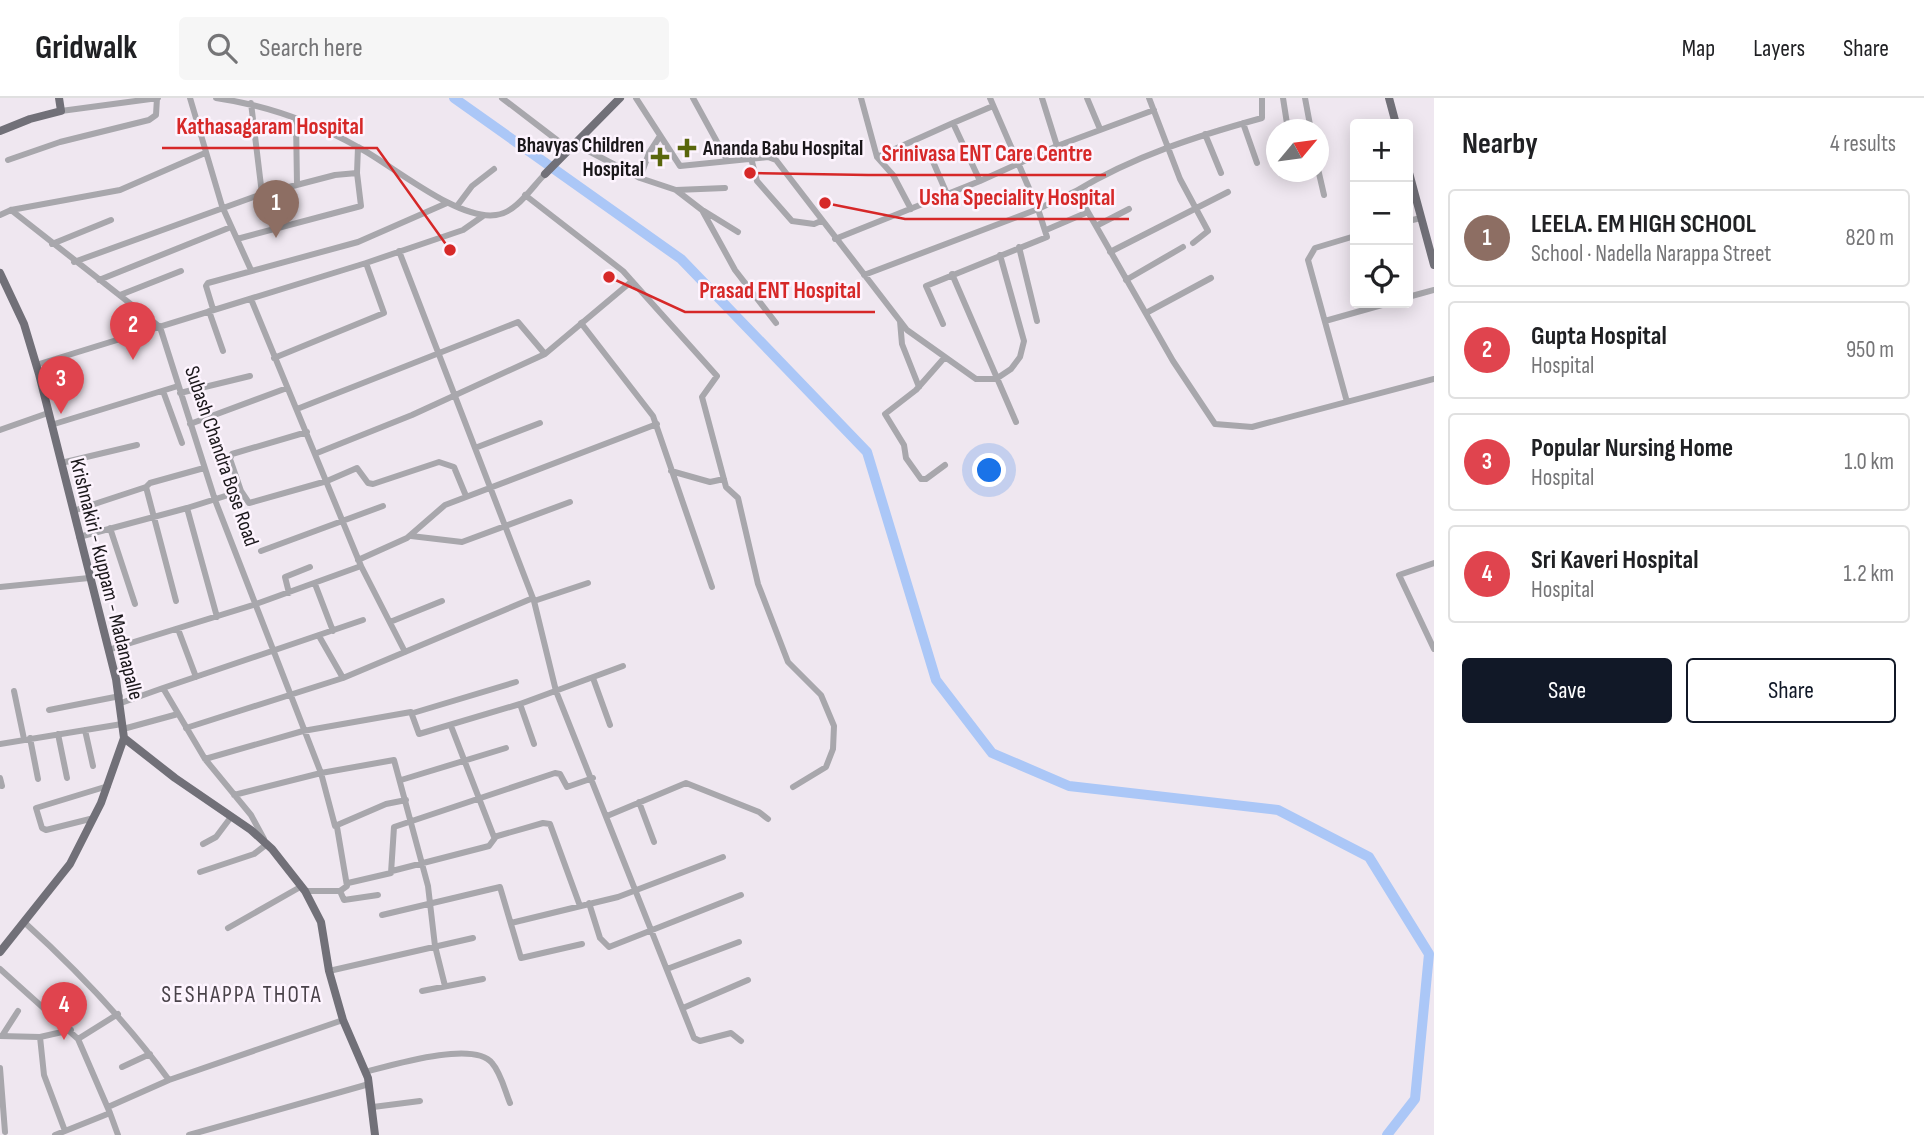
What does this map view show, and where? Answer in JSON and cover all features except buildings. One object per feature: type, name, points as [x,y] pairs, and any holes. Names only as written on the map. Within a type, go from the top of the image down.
[{"type":"main road","points":[[0,131],[61,111],[59,98]]},
{"type":"main road","points":[[545,174],[620,98]]},
{"type":"main road","points":[[1389,98],[1395,119]]},
{"type":"main road","points":[[1411,182],[1434,265]]},
{"type":"main road","name":"Krishnakiri - Kuppam - Madanapalle","points":[[0,273],[24,324],[36,365],[120,699],[123,730],[108,786],[71,864],[0,952]]},
{"type":"main road","points":[[123,730],[175,778],[266,843],[304,889],[321,922],[329,971],[343,1020],[369,1084],[375,1135]]},
{"type":"street","points":[[8,160],[60,142],[149,120],[156,115],[158,98],[61,111]]},
{"type":"street","points":[[190,98],[222,206],[251,271]]},
{"type":"street","points":[[216,98],[251,103],[358,147],[447,203],[483,216],[502,214],[545,174]]},
{"type":"street","points":[[502,98],[572,149],[676,190],[738,232]]},
{"type":"street","points":[[636,98],[678,164],[684,167],[751,158],[768,157],[776,160],[907,330],[976,379],[996,379],[1015,366],[1024,341],[1000,255]]},
{"type":"street","points":[[693,98],[727,160]]},
{"type":"street","points":[[860,98],[877,157],[893,175],[911,209]]},
{"type":"street","points":[[943,324],[926,286],[1047,237],[1038,209],[990,98]]},
{"type":"street","points":[[1042,98],[1057,146]]},
{"type":"street","points":[[1087,98],[1100,129]]},
{"type":"street","points":[[1149,98],[1180,179],[1208,231],[1193,243]]},
{"type":"street","points":[[864,275],[1038,209],[1076,191],[1113,168],[1205,134],[1264,117],[1262,98]]},
{"type":"street","points":[[1283,98],[1286,119]]},
{"type":"street","points":[[1305,98],[1309,119]]},
{"type":"street","points":[[251,103],[262,194]]},
{"type":"street","points":[[877,157],[993,106]]},
{"type":"street","points":[[835,239],[980,181],[1057,146],[1154,110]]},
{"type":"street","points":[[296,120],[297,185]]},
{"type":"street","points":[[953,123],[980,181]]},
{"type":"street","points":[[1243,123],[1257,163]]},
{"type":"street","points":[[1205,134],[1221,173]]},
{"type":"street","points":[[640,178],[649,153],[660,136]]},
{"type":"street","points":[[237,239],[361,206],[357,173],[358,147]]},
{"type":"street","points":[[0,215],[11,210],[120,190],[205,153]]},
{"type":"street","points":[[931,157],[947,194]]},
{"type":"street","points":[[751,158],[757,181],[792,221],[807,224],[821,221]]},
{"type":"street","points":[[457,206],[472,186],[494,169]]},
{"type":"street","points":[[74,262],[222,206],[335,175],[357,173]]},
{"type":"street","points":[[1321,182],[1324,195]]},
{"type":"street","points":[[676,190],[725,188]]},
{"type":"street","points":[[1076,191],[1126,280],[1215,424],[1252,427],[1434,379]]},
{"type":"street","points":[[1110,252],[1227,192]]},
{"type":"street","points":[[525,195],[623,271],[716,376],[702,397],[724,479],[729,491],[738,498],[758,584],[788,662],[821,695],[834,726],[833,749],[826,766],[793,787]]},
{"type":"street","points":[[223,351],[206,284],[358,242],[447,203]]},
{"type":"street","points":[[1096,226],[1129,209]]},
{"type":"street","points":[[11,210],[160,327]]},
{"type":"street","points":[[702,210],[734,270],[776,323]]},
{"type":"street","points":[[1046,230],[1088,212]]},
{"type":"street","points":[[36,365],[366,263],[463,230],[483,216]]},
{"type":"street","points":[[1413,220],[1421,218]]},
{"type":"street","points":[[52,244],[111,220]]},
{"type":"street","points":[[99,280],[231,227]]},
{"type":"street","points":[[1348,402],[1308,260],[1310,252],[1350,238]]},
{"type":"street","points":[[1019,247],[1037,321]]},
{"type":"street","points":[[1126,280],[1183,247]]},
{"type":"street","points":[[399,251],[533,599],[556,691],[697,1041],[731,1032],[741,1041]]},
{"type":"street","points":[[274,358],[384,313],[366,263]]},
{"type":"street","points":[[120,295],[181,271]]},
{"type":"street","points":[[952,274],[1016,422]]},
{"type":"street","points":[[1146,313],[1211,278]]},
{"type":"street","points":[[317,453],[455,396],[545,354],[632,281]]},
{"type":"street","points":[[1413,296],[1434,290]]},
{"type":"street","points":[[251,299],[274,358],[317,453],[341,521],[405,652]]},
{"type":"street","points":[[1325,320],[1370,308]]},
{"type":"street","points":[[900,321],[902,344],[919,387]]},
{"type":"street","points":[[297,409],[518,322],[545,354]]},
{"type":"street","points":[[582,323],[657,424],[712,587]]},
{"type":"street","name":"Subash Chandra Bose Road","points":[[160,327],[215,500],[321,773],[337,827],[348,883]]},
{"type":"street","points":[[945,358],[919,387],[886,411],[885,417],[921,479],[926,479],[945,465]]},
{"type":"street","points":[[51,425],[163,391],[250,376]]},
{"type":"street","points":[[190,424],[211,419],[287,388]]},
{"type":"street","points":[[163,391],[182,443]]},
{"type":"street","points":[[0,430],[48,413]]},
{"type":"street","points":[[475,448],[540,423]]},
{"type":"street","points":[[108,650],[315,583],[411,536],[436,510],[466,496],[657,424]]},
{"type":"street","points":[[307,432],[232,454],[230,459],[241,491],[249,503],[327,481],[357,468],[368,483],[373,484],[439,461],[454,467],[466,496]]},
{"type":"street","points":[[61,463],[137,445]]},
{"type":"street","points":[[72,511],[146,487],[150,483],[204,468]]},
{"type":"street","points":[[671,471],[710,482],[724,479]]},
{"type":"street","points":[[146,487],[176,601]]},
{"type":"street","points":[[79,537],[241,491]]},
{"type":"street","points":[[411,536],[459,543],[570,502]]},
{"type":"street","points":[[261,551],[383,506]]},
{"type":"street","points":[[187,508],[216,617]]},
{"type":"street","points":[[110,528],[135,604]]},
{"type":"street","points":[[1434,564],[1399,575],[1434,649]]},
{"type":"street","points":[[289,593],[285,577],[310,567]]},
{"type":"street","points":[[0,587],[89,578]]},
{"type":"street","points":[[315,583],[333,631]]},
{"type":"street","points":[[186,728],[343,678],[533,599],[587,583]]},
{"type":"street","points":[[390,622],[442,601]]},
{"type":"street","points":[[49,710],[120,699],[163,688],[363,620]]},
{"type":"street","points":[[178,629],[196,677]]},
{"type":"street","points":[[319,636],[343,678]]},
{"type":"street","points":[[412,713],[419,734],[520,704],[623,666]]},
{"type":"street","points":[[593,678],[610,725]]},
{"type":"street","points":[[205,759],[303,731],[412,713],[516,682]]},
{"type":"street","points":[[163,688],[205,759],[251,815],[266,843],[254,854],[200,872]]},
{"type":"street","points":[[14,691],[38,779]]},
{"type":"street","points":[[520,704],[534,744]]},
{"type":"street","points":[[0,744],[85,730],[123,730],[178,714]]},
{"type":"street","points":[[451,726],[495,838]]},
{"type":"street","points":[[85,730],[93,766]]},
{"type":"street","points":[[58,734],[67,778]]},
{"type":"street","points":[[401,780],[506,748]]},
{"type":"street","points":[[234,795],[321,773],[392,759],[396,761],[432,903],[435,946],[445,986]]},
{"type":"street","points":[[392,871],[393,827],[555,773],[560,774],[567,787],[593,778]]},
{"type":"street","points":[[0,778],[2,786]]},
{"type":"street","points":[[607,816],[686,783],[760,812],[768,819]]},
{"type":"street","points":[[94,818],[46,830],[42,828],[36,810],[37,807],[108,786]]},
{"type":"street","points":[[337,827],[386,804],[406,800]]},
{"type":"street","points":[[639,802],[653,842]]},
{"type":"street","points":[[203,844],[216,837],[231,817]]},
{"type":"street","points":[[228,928],[304,889],[340,891],[348,883],[387,876],[392,871],[489,845],[495,838],[543,823],[550,824],[580,905]]},
{"type":"street","points":[[511,923],[636,891],[723,857]]},
{"type":"street","points":[[383,915],[500,887],[520,957],[523,959],[582,944]]},
{"type":"street","points":[[340,891],[344,900],[378,895]]},
{"type":"street","points":[[589,903],[600,938],[606,946],[741,895]]},
{"type":"street","points":[[24,922],[80,972],[118,1014],[169,1080]]},
{"type":"street","points":[[329,971],[474,938]]},
{"type":"street","points":[[667,969],[739,942]]},
{"type":"street","points":[[0,969],[78,1039],[118,1135]]},
{"type":"street","points":[[422,990],[483,979]]},
{"type":"street","points":[[683,1008],[748,980]]},
{"type":"street","points":[[1,1036],[18,1011]]},
{"type":"street","points":[[78,1039],[118,1014]]},
{"type":"street","points":[[55,1135],[169,1080],[343,1020]]},
{"type":"street","points":[[1,1036],[40,1037],[71,1030]]},
{"type":"street","points":[[40,1037],[44,1075],[65,1131]]},
{"type":"street","points":[[365,1072],[456,1053],[474,1053],[493,1063],[510,1103]]},
{"type":"street","points":[[122,1068],[150,1054]]},
{"type":"street","points":[[0,1068],[5,1132]]},
{"type":"street","points":[[189,1135],[369,1084]]},
{"type":"street","points":[[373,1107],[420,1101]]},
{"type":"waterway","points":[[454,98],[681,259],[867,452],[936,680],[992,753],[1069,786],[1278,810],[1369,857],[1429,954],[1415,1099],[1387,1135]]},
{"type":"place","name":"Ananda Babu Hospital","points":[[687,148]]},
{"type":"place","name":"Bhavyas Children Hospital","points":[[660,157]]},
{"type":"place","name":"Srinivasa ENT Care Centre","points":[[750,173]]},
{"type":"place","name":"Usha Speciality Hospital","points":[[825,203]]},
{"type":"place","name":"LEELA. EM HIGH SCHOOL","points":[[276,238]]},
{"type":"place","name":"Kathasagaram Hospital","points":[[450,250]]},
{"type":"place","name":"Prasad ENT Hospital","points":[[609,277]]},
{"type":"place","name":"Gupta Hospital","points":[[133,360]]},
{"type":"place","name":"Popular Nursing Home","points":[[61,414]]},
{"type":"place","name":"Sri Kaveri Hospital","points":[[64,1040]]},
{"type":"district","name":"SESHAPPA THOTA","points":[[242,994]]}]
